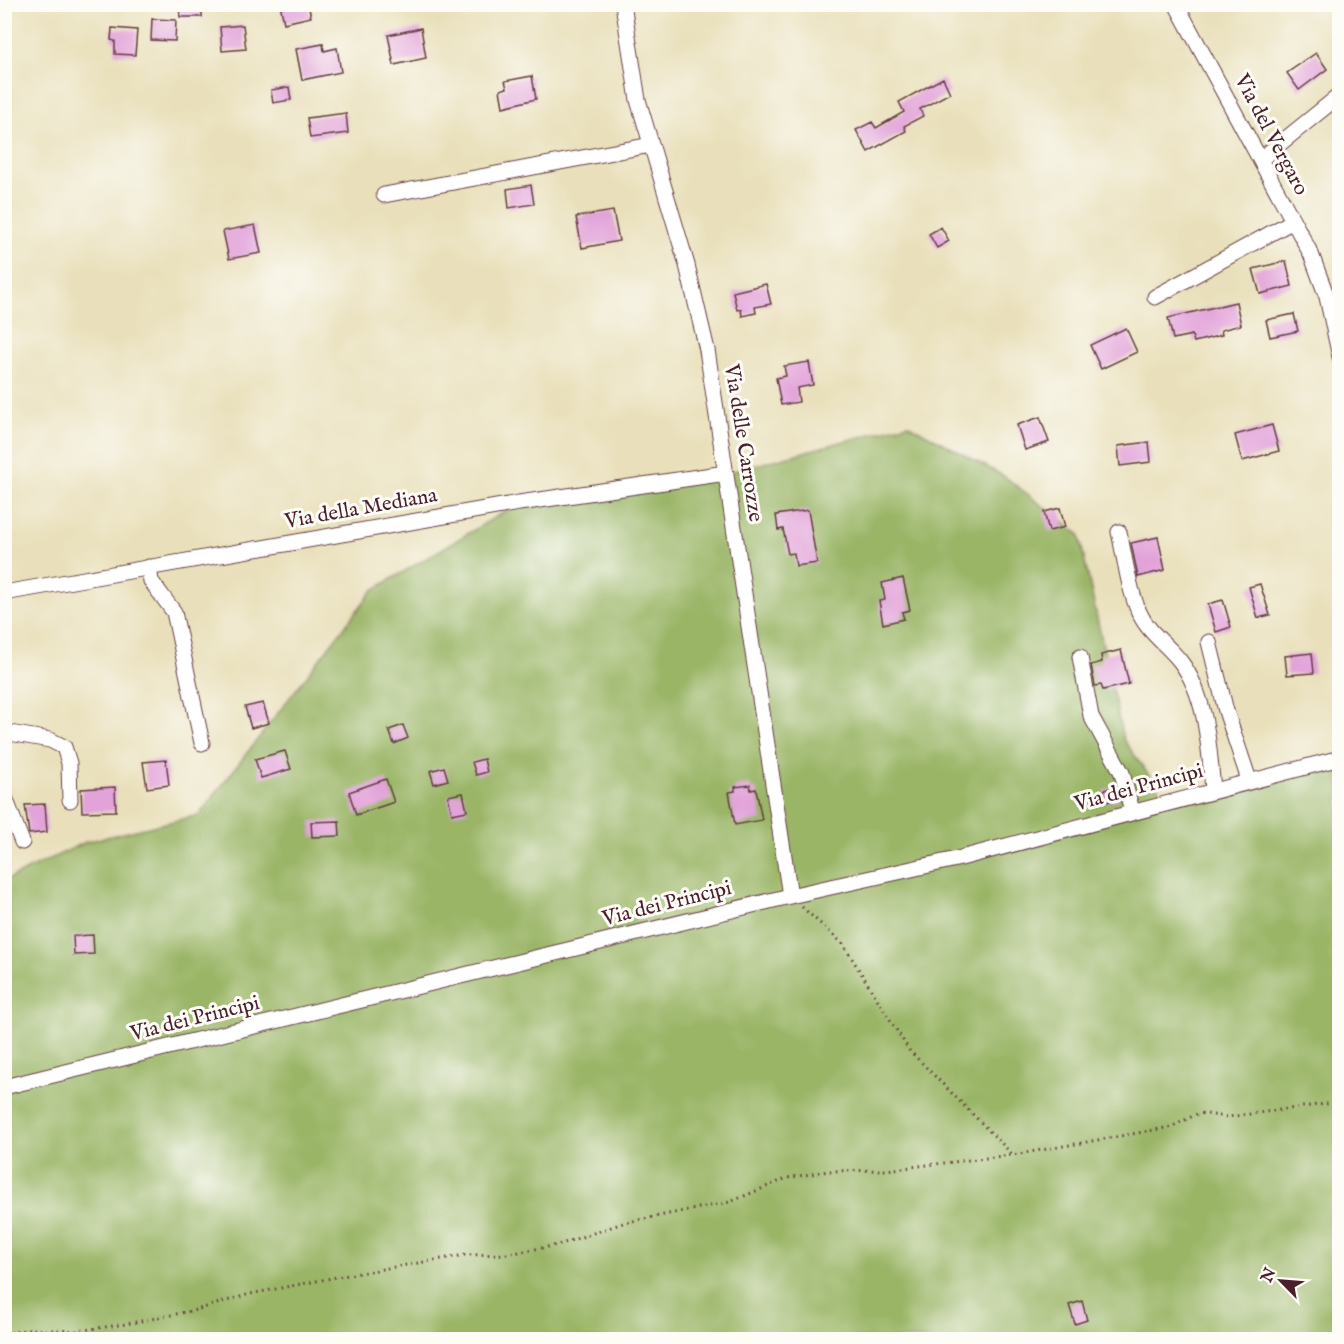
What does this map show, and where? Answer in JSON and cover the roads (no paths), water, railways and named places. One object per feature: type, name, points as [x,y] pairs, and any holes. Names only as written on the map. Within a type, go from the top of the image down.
[{"type":"street","name":"Via delle Carrozze","points":[[623,4],[634,82],[701,320],[790,896]]},
{"type":"street","name":"Via del Vergaro","points":[[1176,4],[1261,159],[1322,278],[1340,357]]},
{"type":"street","points":[[1261,159],[1340,95]]},
{"type":"street","points":[[384,195],[651,145]]},
{"type":"street","points":[[1155,297],[1293,221]]},
{"type":"street","name":"Via della Mediana","points":[[4,593],[519,503],[726,473]]},
{"type":"street","points":[[1119,532],[1134,598],[1143,619],[1179,660],[1196,692],[1205,726],[1213,790]]},
{"type":"street","points":[[149,567],[151,581],[174,612],[202,742]]},
{"type":"street","points":[[1209,642],[1226,711],[1249,780]]},
{"type":"street","points":[[1080,657],[1091,716],[1122,773],[1132,811]]},
{"type":"street","points":[[4,732],[50,740],[64,747],[69,763],[70,800]]},
{"type":"street","name":"Via dei Principi","points":[[4,1087],[790,896],[961,858],[1249,780],[1340,758]]},
{"type":"street","points":[[4,795],[22,842]]}]
